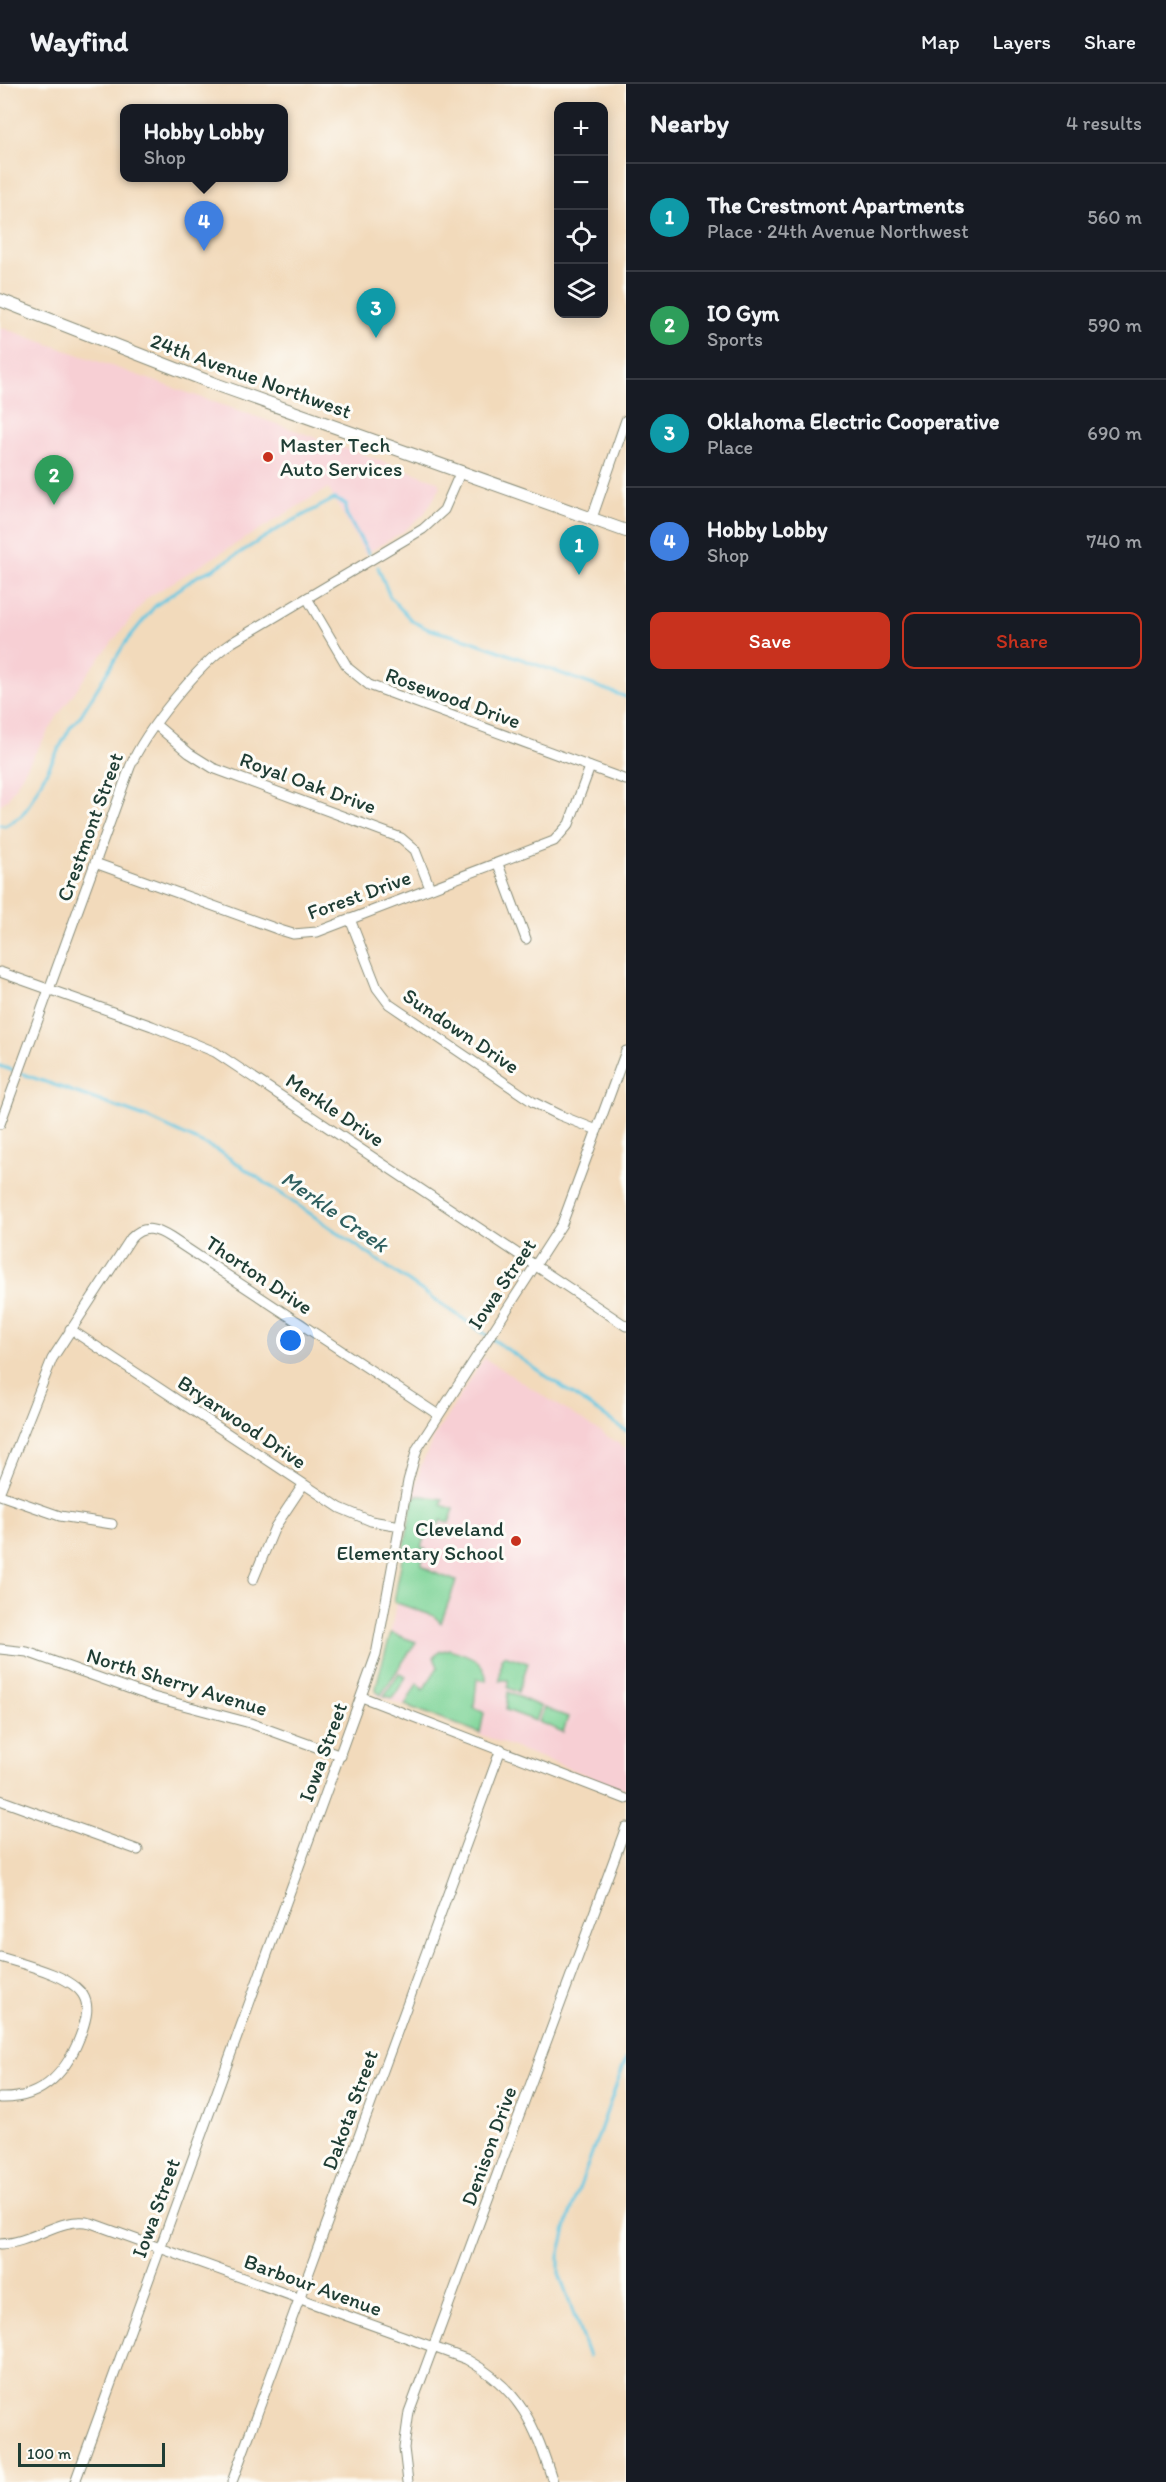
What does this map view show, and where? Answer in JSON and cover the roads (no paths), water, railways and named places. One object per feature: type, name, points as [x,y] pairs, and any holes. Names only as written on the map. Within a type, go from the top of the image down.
[{"type":"main road","name":"24th Avenue Northwest","points":[[0,300],[200,378],[626,531]]},
{"type":"street","points":[[592,518],[626,420]]},
{"type":"street","name":"Crestmont Street","points":[[0,1124],[135,754],[209,659],[231,643],[431,523],[450,500],[461,471]]},
{"type":"street","name":"Rosewood Drive","points":[[308,598],[343,660],[369,685],[626,780]]},
{"type":"street","name":"Royal Oak Drive","points":[[156,725],[189,753],[213,768],[401,838],[415,850],[430,888]]},
{"type":"street","name":"Forest Drive","points":[[95,863],[293,934],[317,932],[554,841],[565,831],[590,767]]},
{"type":"street","points":[[498,864],[526,939]]},
{"type":"street","name":"Sundown Drive","points":[[350,919],[377,988],[389,1004],[533,1102],[597,1130]]},
{"type":"street","name":"Merkle Drive","points":[[0,972],[178,1036],[215,1052],[626,1326]]},
{"type":"street","name":"Iowa Street","points":[[75,2482],[362,1697],[378,1648],[412,1462],[437,1414],[537,1265],[564,1218],[626,1051]]},
{"type":"street","name":"Thorton Drive","points":[[0,1493],[38,1390],[70,1329],[131,1238],[139,1230],[154,1229],[437,1414]]},
{"type":"street","name":"Bryarwood Drive","points":[[70,1329],[303,1485],[356,1516],[383,1525],[401,1526]]},
{"type":"street","points":[[253,1580],[275,1527],[303,1485]]},
{"type":"street","points":[[0,1493],[60,1516],[112,1524]]},
{"type":"street","name":"North Sherry Avenue","points":[[0,1649],[27,1652],[153,1697],[250,1723],[341,1756]]},
{"type":"street","points":[[362,1697],[626,1799]]},
{"type":"street","name":"Dakota Street","points":[[232,2482],[501,1749]]},
{"type":"street","points":[[0,1800],[138,1850]]},
{"type":"street","name":"Denison Drive","points":[[408,2482],[404,2448],[405,2428],[626,1827]]},
{"type":"street","points":[[0,1957],[72,1984],[83,1995],[87,2010],[76,2049],[60,2073],[45,2086],[24,2096],[0,2098]]},
{"type":"street","name":"Barbour Avenue","points":[[1,2246],[26,2240],[77,2220],[91,2223],[466,2359],[493,2376],[520,2403],[537,2433],[553,2482]]},
{"type":"waterway","points":[[0,825],[5,826],[21,816],[27,808],[70,728],[81,715],[125,643],[155,606],[199,575],[212,570],[283,526],[334,499],[346,504],[346,514],[369,554]]},
{"type":"waterway","points":[[378,567],[390,597],[412,621],[428,629],[469,640],[626,697]]},
{"type":"waterway","name":"Merkle Creek","points":[[0,1066],[148,1118],[219,1151],[626,1431]]},
{"type":"waterway","points":[[589,2357],[559,2273],[559,2256],[569,2217],[626,2058]]},
{"type":"place","name":"Hobby Lobby","points":[[204,251]]},
{"type":"place","name":"Oklahoma Electric Cooperative","points":[[376,338]]},
{"type":"place","name":"Master Tech Auto Services","points":[[268,457]]},
{"type":"place","name":"IO Gym","points":[[54,505]]},
{"type":"place","name":"The Crestmont Apartments","points":[[579,575]]},
{"type":"place","name":"Cleveland Elementary School","points":[[516,1541]]}]
